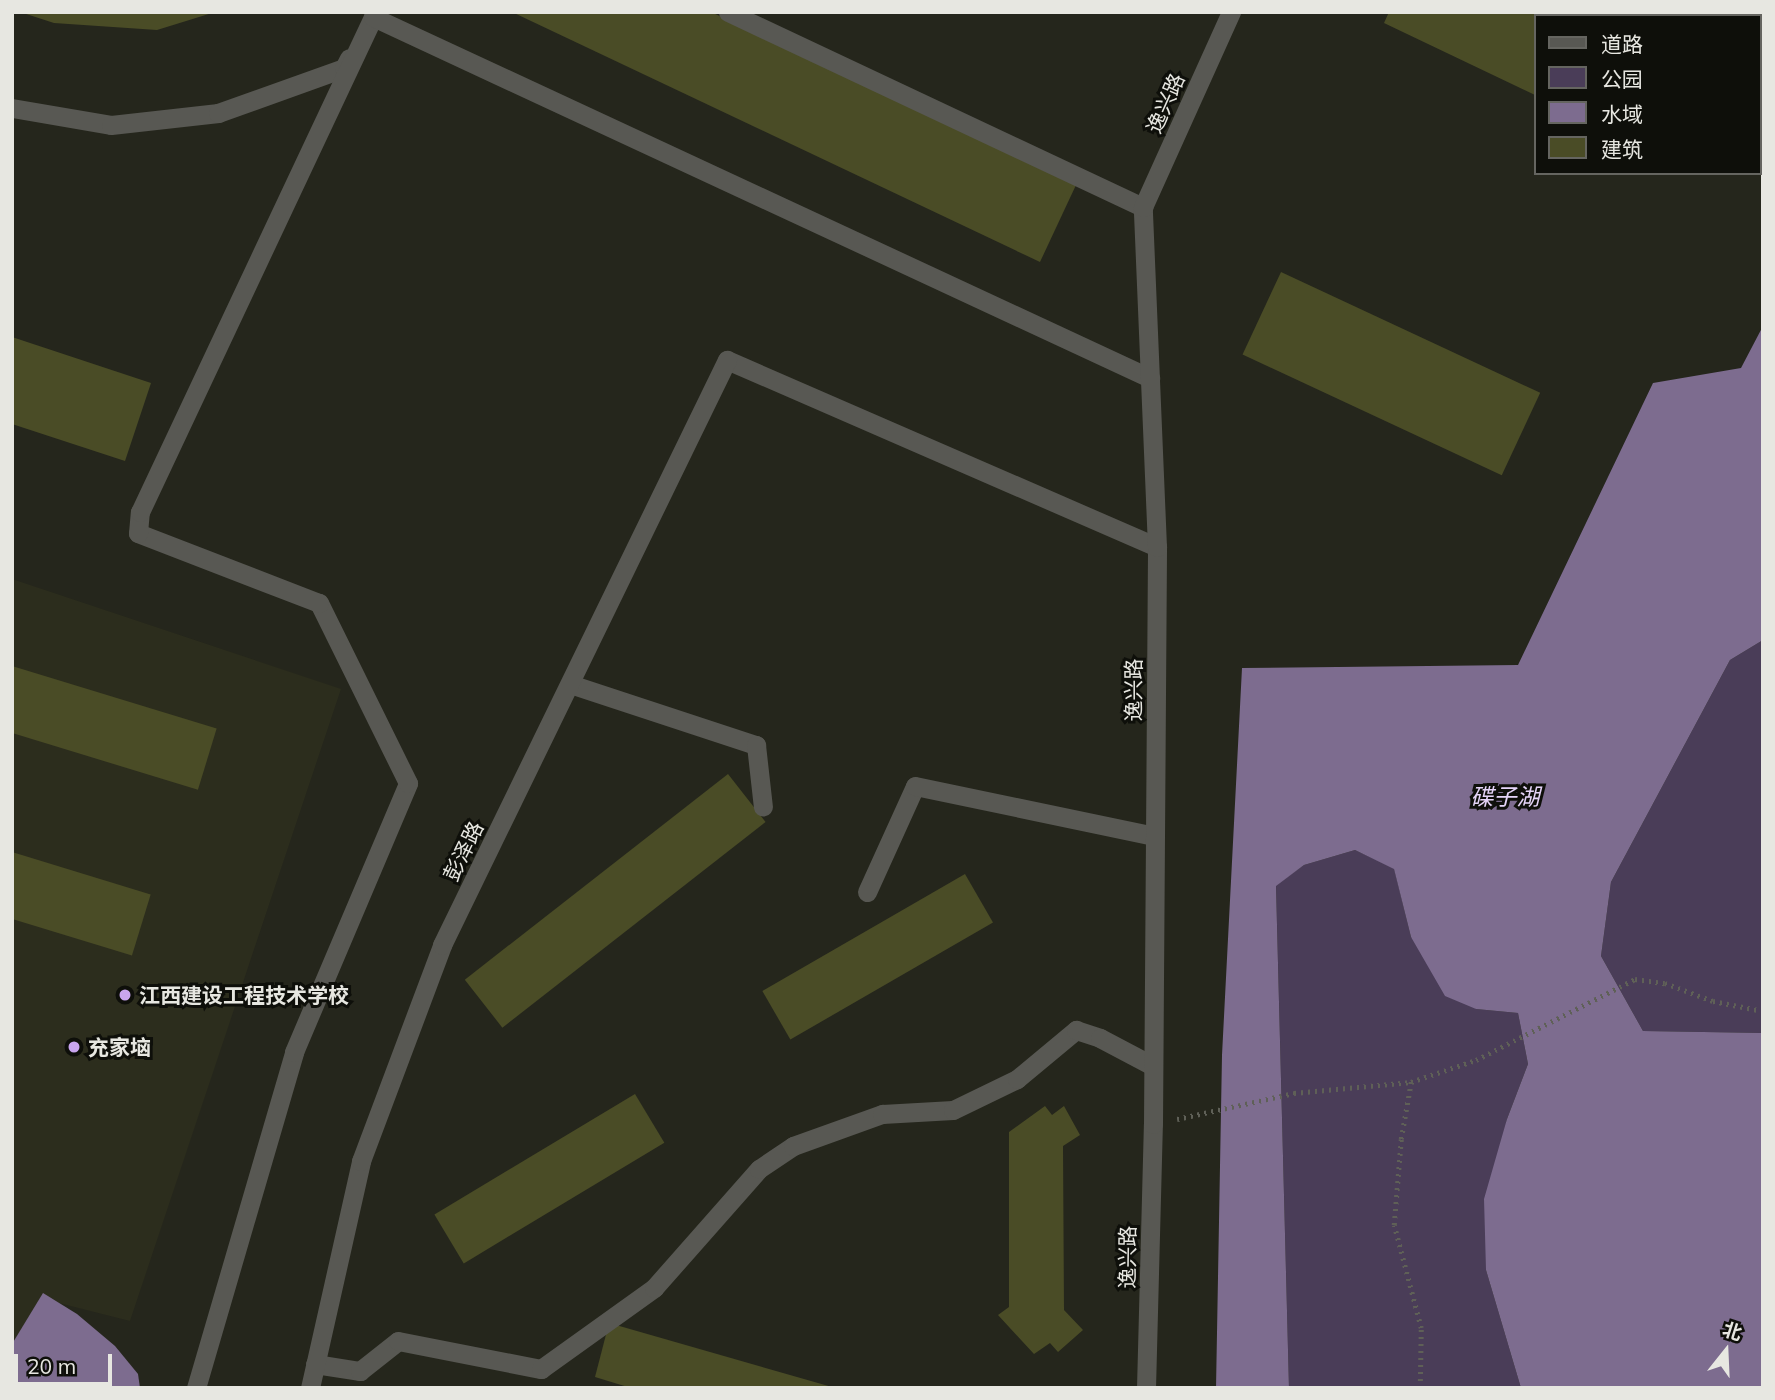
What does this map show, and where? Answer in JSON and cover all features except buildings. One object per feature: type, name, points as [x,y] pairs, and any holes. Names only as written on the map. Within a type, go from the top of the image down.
[{"type":"street","points":[[728,12],[752,18],[1143,207]]},
{"type":"street","name":"逸兴路","points":[[1146,1388],[1153,1124],[1157,547],[1143,207],[1231,12]]},
{"type":"street","points":[[12,108],[111,125],[218,113],[344,68],[374,14]]},
{"type":"street","points":[[374,14],[1150,378]]},
{"type":"street","points":[[196,1388],[294,1052],[408,783],[319,603],[138,533],[140,512],[374,14]]},
{"type":"street","name":"彭泽路","points":[[310,1388],[361,1161],[442,945],[727,360],[1157,547]]},
{"type":"street","points":[[570,684],[756,745],[763,807]]},
{"type":"street","points":[[867,892],[915,786],[1155,836]]},
{"type":"street","points":[[315,1364],[360,1371],[398,1341],[541,1369],[653,1288],[759,1169],[793,1146],[882,1114],[953,1110],[1017,1079],[1076,1030],[1100,1038],[1153,1066]]},
{"type":"path","points":[[1153,1124],[1294,1093],[1411,1082],[1476,1060],[1635,979],[1665,984],[1713,1001],[1763,1011]]},
{"type":"path","points":[[1411,1082],[1401,1139],[1394,1225],[1422,1328],[1420,1388]]},
{"type":"shaded area","name":"江西建设工程技术学校","points":[[12,579],[341,689],[130,1321],[55,1302],[12,1388]]},
{"type":"green space","points":[[1763,640],[1763,1033],[1643,1031],[1601,956],[1611,882],[1730,660]]},
{"type":"green space","points":[[1355,850],[1394,868],[1411,937],[1476,1009],[1518,1013],[1528,1064],[1507,1119],[1486,1270],[1521,1388],[1289,1388],[1276,885],[1304,865]]},
{"type":"water","name":"碟子湖","points":[[1763,326],[1763,640],[1730,660],[1611,882],[1601,956],[1643,1031],[1763,1033],[1763,1388],[1521,1388],[1486,1270],[1484,1199],[1507,1119],[1528,1064],[1518,1013],[1476,1009],[1445,996],[1411,937],[1394,869],[1355,850],[1304,865],[1276,886],[1289,1388],[1216,1388],[1222,1055],[1242,668],[1518,665],[1653,383],[1741,368]]},
{"type":"water","points":[[43,1293],[77,1314],[115,1346],[138,1374],[140,1388],[12,1388],[12,1344]]},
{"type":"place","name":"江西建设工程技术学校","points":[[125,995]]},
{"type":"place","name":"充家垴","points":[[74,1047]]}]
